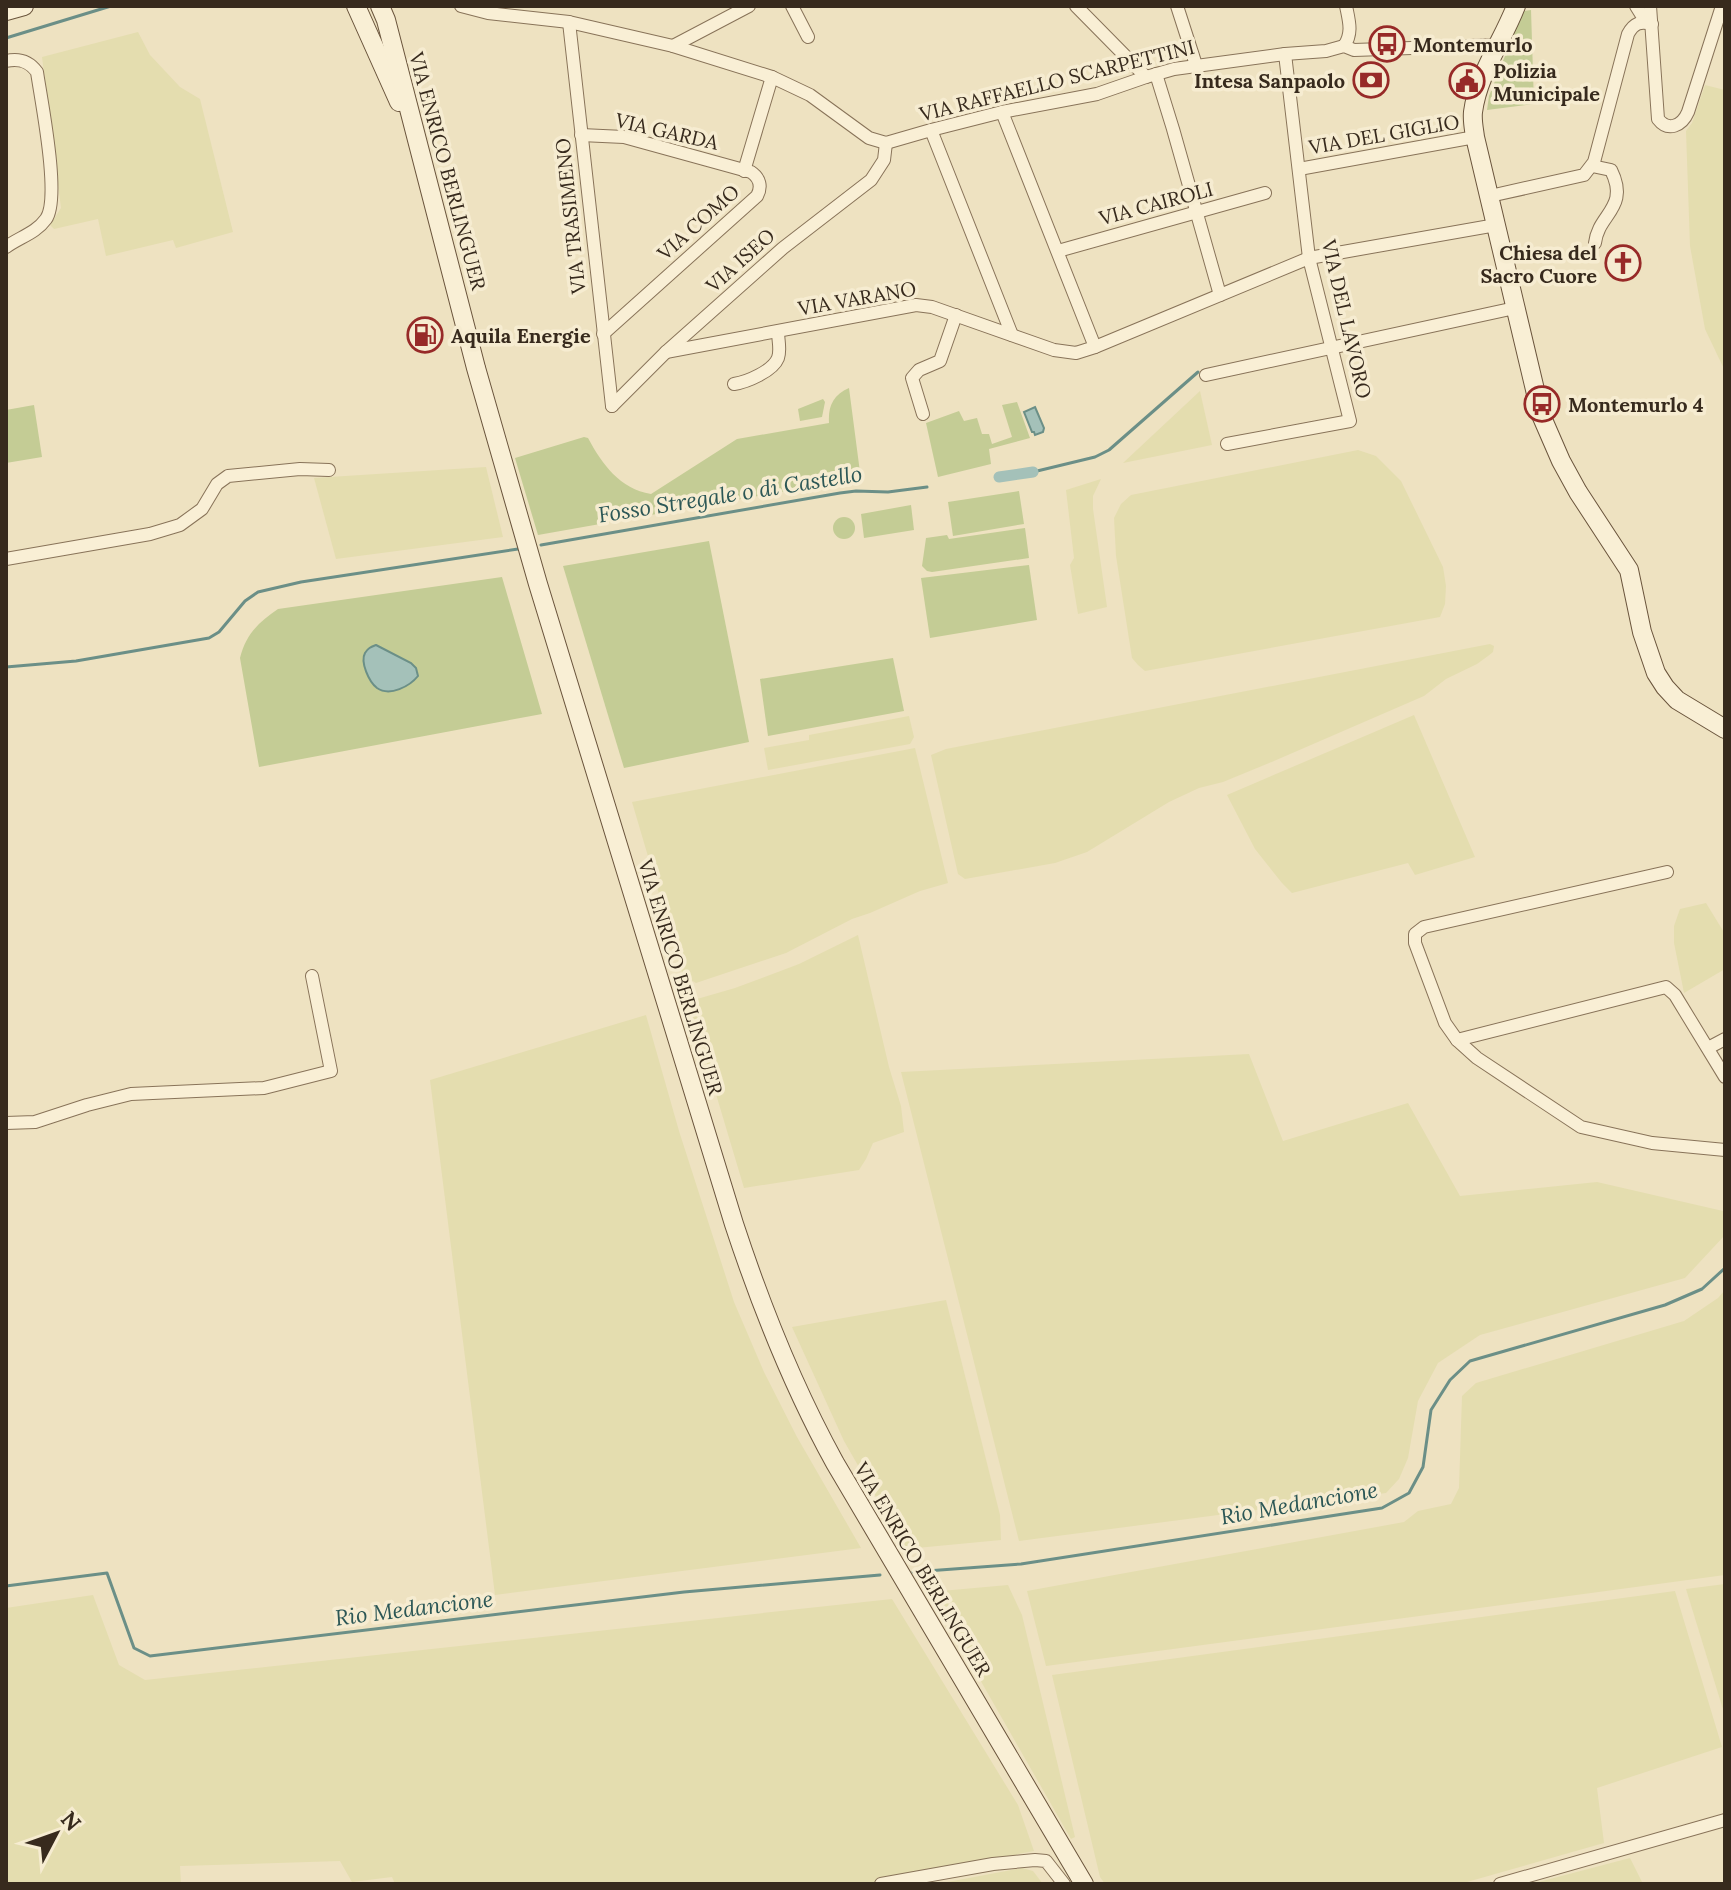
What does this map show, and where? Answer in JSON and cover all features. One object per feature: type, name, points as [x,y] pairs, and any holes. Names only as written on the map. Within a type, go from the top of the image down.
[{"type":"main road","points":[[6,11],[24,6]]},
{"type":"main road","points":[[356,6],[393,90],[411,117]]},
{"type":"main road","points":[[1516,6],[1479,84],[1472,115],[1541,415],[1578,492],[1625,563],[1626,588],[1656,673],[1677,700],[1725,729]]},
{"type":"main road","name":"VIA ENRICO BERLINGUER","points":[[383,11],[473,354],[534,569],[734,1224],[772,1332],[815,1427],[1084,1884]]},
{"type":"street","points":[[461,6],[488,13],[539,12],[673,46],[772,77],[810,95],[869,138],[886,143]]},
{"type":"street","points":[[673,46],[749,6]]},
{"type":"street","points":[[792,6],[808,37]]},
{"type":"street","points":[[1076,6],[1151,75],[1197,213],[1220,295]]},
{"type":"street","points":[[1177,6],[1196,65]]},
{"type":"street","points":[[1344,46],[1350,38],[1346,6]]},
{"type":"street","points":[[1636,6],[1649,23]]},
{"type":"street","points":[[1650,6],[1658,119],[1672,126],[1682,121],[1688,112],[1722,6]]},
{"type":"street","name":"VIA TRASIMENO","points":[[569,22],[612,406]]},
{"type":"street","points":[[1490,196],[1584,175],[1592,166],[1628,34],[1634,24],[1649,23]]},
{"type":"street","name":"VIA RAFFAELLO SCARPETTINI","points":[[886,143],[1002,112],[1097,94],[1151,75],[1196,65],[1326,51],[1344,46],[1354,50],[1498,45]]},
{"type":"street","name":"VIA DEL LAVORO","points":[[1227,444],[1350,421],[1309,258],[1285,54]]},
{"type":"street","points":[[6,61],[27,61],[37,72],[53,184],[48,217],[35,231],[6,247]]},
{"type":"street","name":"VIA COMO","points":[[603,334],[757,196],[760,188],[758,178],[744,171],[772,77]]},
{"type":"street","points":[[1002,112],[1095,347]]},
{"type":"street","points":[[931,130],[1012,335]]},
{"type":"street","name":"VIA GARDA","points":[[581,135],[624,137],[744,171]]},
{"type":"street","name":"VIA DEL GIGLIO","points":[[1299,169],[1475,137]]},
{"type":"street","name":"VIA ISEO","points":[[612,406],[666,352],[783,248],[871,180],[884,160],[886,143]]},
{"type":"street","points":[[1592,166],[1611,170],[1617,181],[1613,210],[1599,227],[1595,243]]},
{"type":"street","name":"VIA CAIROLI","points":[[1058,251],[1265,193]]},
{"type":"street","name":"VIA VARANO","points":[[666,352],[916,305],[932,307],[1062,352],[1076,353],[1309,258],[1496,225]]},
{"type":"street","points":[[1206,375],[1515,308]]},
{"type":"street","points":[[923,414],[912,378],[919,370],[940,361],[956,315]]},
{"type":"street","points":[[734,384],[751,379],[775,363],[778,332]]},
{"type":"street","points":[[6,559],[150,534],[180,525],[202,509],[217,484],[228,476],[300,469],[329,470]]},
{"type":"street","points":[[1667,872],[1421,929],[1415,934],[1416,946],[1440,1013],[1457,1040],[1477,1058],[1581,1127],[1652,1143],[1725,1150]]},
{"type":"street","points":[[6,1123],[35,1122],[131,1094],[264,1088],[331,1071],[312,976]]},
{"type":"street","points":[[1457,1040],[1666,987],[1675,995],[1725,1077]]},
{"type":"street","points":[[1708,1048],[1725,1039]]},
{"type":"street","points":[[1500,1884],[1725,1820]]},
{"type":"street","points":[[881,1884],[993,1864],[1035,1860],[1046,1861],[1064,1884]]},
{"type":"shaded area","points":[[138,32],[150,55],[180,87],[200,99],[233,232],[176,248],[173,240],[106,256],[98,219],[54,229],[50,225],[61,208],[42,57]]},
{"type":"shaded area","points":[[1705,85],[1725,90],[1725,371],[1705,329],[1690,246],[1686,131],[1692,123]]},
{"type":"shaded area","points":[[1200,391],[1212,445],[1123,463]]},
{"type":"shaded area","points":[[1358,450],[1376,456],[1401,481],[1443,567],[1445,604],[1440,617],[1145,671],[1138,665],[1132,658],[1116,556],[1114,518],[1121,504],[1131,495]]},
{"type":"shaded area","points":[[486,467],[503,537],[336,559],[314,478]]},
{"type":"shaded area","points":[[1101,479],[1093,496],[1093,509],[1107,607],[1078,614],[1070,565],[1074,558],[1066,490]]},
{"type":"shaded area","points":[[1490,644],[1494,646],[1493,652],[1488,656],[1446,679],[1424,696],[1223,782],[1199,788],[1169,802],[1087,852],[1055,863],[965,879],[958,874],[931,755],[946,749]]},
{"type":"shaded area","points":[[1414,715],[1475,857],[1415,875],[1408,863],[1292,893],[1255,849],[1227,795]]},
{"type":"shaded area","points":[[909,716],[914,737],[910,744],[768,770],[764,748],[809,740],[809,735]]},
{"type":"shaded area","points":[[915,748],[948,883],[852,919],[786,953],[696,983],[683,975],[632,802]]},
{"type":"shaded area","points":[[1706,903],[1725,934],[1725,969],[1684,993],[1674,943],[1674,926],[1680,909]]},
{"type":"shaded area","points":[[858,935],[901,1106],[904,1132],[873,1143],[859,1170],[744,1188],[690,1007],[697,999],[799,964]]},
{"type":"shaded area","points":[[646,1015],[679,1131],[734,1302],[764,1372],[797,1437],[861,1548],[495,1595],[430,1080]]},
{"type":"shaded area","points":[[1249,1054],[1283,1141],[1408,1103],[1460,1196],[1597,1182],[1723,1211],[1725,1235],[1685,1278],[1480,1335],[1438,1363],[1418,1401],[1408,1458],[1399,1479],[1386,1493],[1019,1541],[901,1072]]},
{"type":"shaded area","points":[[1725,1290],[1725,1575],[1046,1666],[1027,1591],[1404,1522],[1418,1511],[1451,1504],[1459,1488],[1462,1396],[1476,1383],[1684,1321]]},
{"type":"shaded area","points":[[946,1300],[1000,1515],[1001,1540],[906,1549],[844,1441],[792,1327]]},
{"type":"shaded area","points":[[1725,1584],[1725,1716],[1686,1589]]},
{"type":"shaded area","points":[[1008,1585],[1022,1615],[1075,1837],[1071,1839],[930,1592]]},
{"type":"shaded area","points":[[1675,1591],[1722,1747],[1597,1788],[1604,1843],[1460,1884],[1105,1884],[1100,1877],[1052,1675]]},
{"type":"shaded area","points":[[93,1595],[119,1665],[145,1680],[892,1599],[1018,1805],[1034,1851],[870,1884],[395,1884],[392,1877],[352,1882],[340,1861],[180,1866],[181,1884],[6,1884],[6,1608]]},
{"type":"shaded area","points":[[1630,1858],[1643,1884],[1531,1884]]},
{"type":"shaded area","points":[[1022,1868],[1033,1871],[1043,1884],[937,1884]]},
{"type":"green space","points":[[1531,10],[1534,104],[1487,110],[1489,96],[1523,11]]},
{"type":"green space","points":[[849,388],[861,480],[538,535],[515,458],[588,438],[613,474],[630,487],[651,494],[737,439],[829,423],[833,402]]},
{"type":"green space","points":[[823,399],[822,417],[800,421],[798,409]]},
{"type":"green space","points":[[1017,402],[1030,438],[989,449],[991,464],[938,477],[926,423],[959,411],[964,421],[977,418],[982,434],[989,434],[992,444],[1012,437],[1002,405]]},
{"type":"green space","points":[[34,405],[42,457],[6,463],[6,410]]},
{"type":"green space","points":[[1019,491],[1024,524],[953,536],[948,502]]},
{"type":"green space","points":[[911,505],[914,530],[864,538],[861,514]]},
{"type":"green space","points":[[844,517],[852,520],[855,528],[852,536],[844,539],[836,536],[833,528],[836,520]]},
{"type":"green space","points":[[1025,528],[1029,558],[932,572],[922,566],[926,538],[947,535],[949,539]]},
{"type":"green space","points":[[709,541],[749,742],[624,768],[563,566]]},
{"type":"green space","points":[[1029,565],[1037,620],[930,638],[921,578]]},
{"type":"green space","points":[[502,577],[542,714],[259,767],[240,658],[254,630],[278,609]],"holes":[[[376,645],[411,663],[418,672],[403,688],[385,691],[363,662],[366,652]]]},
{"type":"green space","points":[[893,658],[904,711],[768,736],[760,679]]},
{"type":"water","points":[[1035,407],[1044,428],[1043,432],[1035,435],[1024,412]]},
{"type":"water","points":[[376,645],[411,663],[418,676],[399,689],[388,691],[377,688],[364,666],[366,651]]},
{"type":"waterway","points":[[6,38],[111,6]]},
{"type":"waterway","name":"Fosso Stregale o di Castello","points":[[1033,472],[1095,457],[1109,450],[1198,372]]},
{"type":"waterway","name":"Fosso Stregale o di Castello","points":[[999,477],[1033,472]]},
{"type":"waterway","name":"Fosso Stregale o di Castello","points":[[541,545],[840,493],[927,487]]},
{"type":"waterway","name":"Fosso Stregale o di Castello","points":[[6,667],[76,661],[209,638],[219,632],[245,601],[258,592],[301,582],[518,549]]},
{"type":"waterway","name":"Rio Medancione","points":[[913,1572],[1021,1564],[1382,1508],[1409,1493],[1423,1467],[1431,1410],[1450,1380],[1470,1361],[1665,1305],[1702,1289],[1725,1268]]},
{"type":"waterway","name":"Rio Medancione","points":[[6,1586],[107,1573],[134,1648],[150,1656],[684,1592],[880,1575]]},
{"type":"place","name":"Montemurlo","points":[[1387,44]]},
{"type":"place","name":"Intesa Sanpaolo","points":[[1371,80]]},
{"type":"place","name":"Polizia Municipale","points":[[1467,81]]},
{"type":"place","name":"Chiesa del Sacro Cuore","points":[[1623,263]]},
{"type":"place","name":"Aquila Energie","points":[[425,335]]},
{"type":"place","name":"Montemurlo 4","points":[[1542,404]]}]
